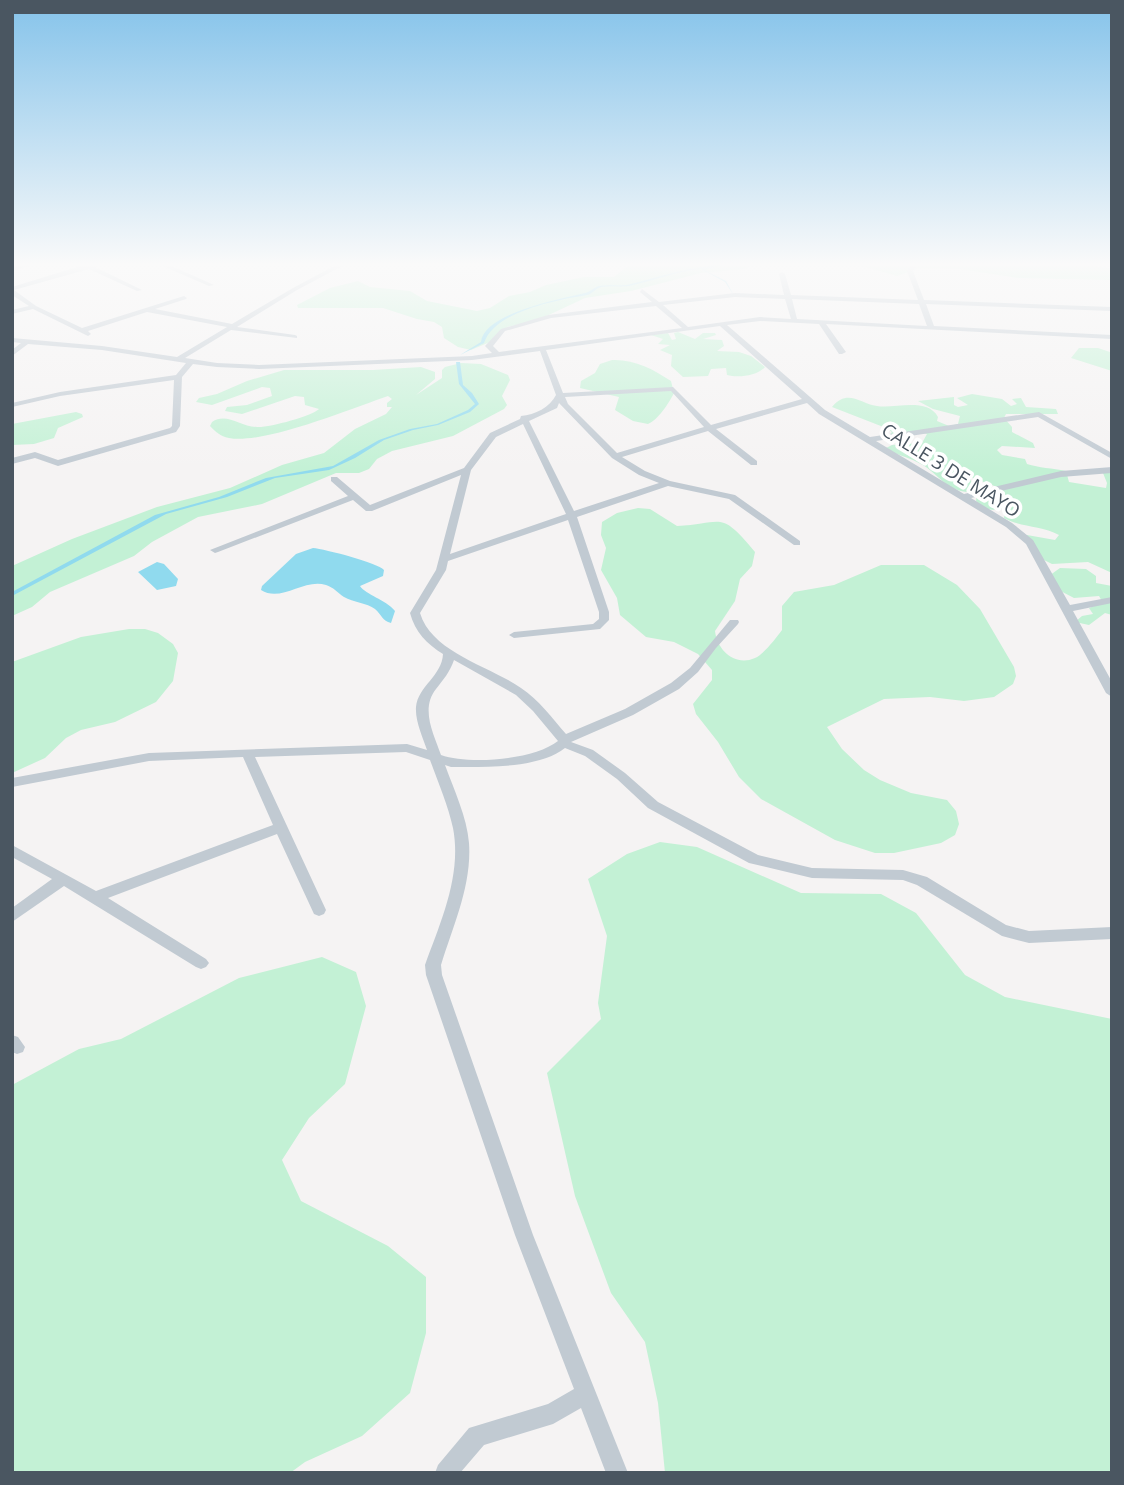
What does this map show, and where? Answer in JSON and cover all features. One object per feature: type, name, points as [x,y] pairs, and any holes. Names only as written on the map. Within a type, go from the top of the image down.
[{"type":"street","points":[[84,333],[93,340],[87,346]]},
{"type":"street","points":[[177,360],[221,333]]},
{"type":"street","points":[[271,333],[295,337]]},
{"type":"street","points":[[497,354],[489,346],[502,333]]},
{"type":"street","points":[[12,340],[87,346],[190,362],[259,367],[472,358],[642,333]]},
{"type":"street","name":"CALLE 3 DE MAYO","points":[[732,333],[807,400],[1009,525],[1030,542],[1112,693]]},
{"type":"street","points":[[829,333],[842,352]]},
{"type":"street","points":[[1051,333],[1112,337]]},
{"type":"street","points":[[12,354],[27,341]]},
{"type":"street","points":[[542,348],[564,405],[615,456],[642,473],[667,483],[732,497],[797,543]]},
{"type":"street","points":[[12,461],[34,455],[58,463],[173,430],[176,426],[178,377],[190,362]]},
{"type":"street","points":[[12,405],[60,394],[178,377]]},
{"type":"street","points":[[559,395],[673,388],[709,428],[754,463]]},
{"type":"street","points":[[559,395],[554,406],[493,435],[467,470],[444,559],[419,603],[415,621],[419,629],[449,653],[499,677],[519,691],[564,741],[621,776],[653,805],[754,859],[812,873],[903,875],[922,881],[1002,930],[1029,937],[1112,933]]},
{"type":"street","points":[[615,456],[807,400]]},
{"type":"street","points":[[869,440],[1039,414],[1112,457]]},
{"type":"street","points":[[514,635],[596,627],[604,620],[604,612],[571,514],[524,418]]},
{"type":"street","points":[[334,479],[369,509],[467,470]]},
{"type":"street","points":[[962,497],[1061,474],[1112,470]]},
{"type":"street","points":[[444,559],[667,483]]},
{"type":"street","points":[[215,550],[354,496]]},
{"type":"street","points":[[1067,609],[1112,600]]},
{"type":"street","points":[[12,783],[149,757],[407,748],[451,763],[502,764],[551,753],[564,741],[629,712],[675,686],[694,670],[734,622]]},
{"type":"street","points":[[449,653],[450,663],[425,697],[422,708],[435,758],[459,827],[462,851],[459,886],[433,965],[434,975],[524,1235],[617,1473]]},
{"type":"street","points":[[248,755],[319,910]]},
{"type":"street","points":[[95,897],[281,827]]},
{"type":"street","points":[[12,850],[95,897],[201,963]]},
{"type":"street","points":[[12,916],[63,879]]},
{"type":"street","points":[[446,1473],[477,1436],[553,1413],[586,1393]]},
{"type":"green space","points":[[443,333],[500,333],[490,342],[471,350],[458,347],[444,338]]},
{"type":"green space","points":[[668,333],[672,340],[676,339],[674,333],[695,339],[703,333],[715,333],[703,339],[722,340],[724,346],[717,351],[739,352],[751,356],[765,367],[742,376],[727,375],[726,368],[711,369],[708,376],[683,377],[671,366],[672,355],[660,350],[670,345],[658,344],[663,339],[651,335]]},
{"type":"green space","points":[[1079,348],[1098,348],[1110,352],[1112,371],[1071,358]]},
{"type":"green space","points":[[612,360],[643,366],[671,381],[674,393],[663,411],[652,422],[648,424],[633,421],[615,410],[619,397],[580,388],[581,381],[595,373],[600,364]]},
{"type":"green space","points":[[461,363],[481,364],[508,375],[510,380],[502,396],[507,405],[504,409],[453,436],[392,451],[377,459],[369,469],[359,473],[336,473],[262,504],[198,517],[152,542],[134,556],[50,592],[32,607],[12,616],[12,566],[72,539],[157,507],[230,488],[282,465],[324,453],[355,429],[386,414],[392,407],[387,407],[387,403],[392,399],[388,396],[285,431],[244,439],[221,435],[210,426],[218,419],[228,419],[263,427],[299,418],[319,409],[305,405],[304,397],[295,396],[242,414],[225,411],[227,407],[247,405],[272,396],[270,388],[262,387],[212,405],[196,402],[199,398],[284,370],[421,367],[435,372],[435,379],[416,395],[442,378],[442,370],[445,367]]},
{"type":"green space","points":[[972,394],[1002,399],[1011,406],[1017,404],[1012,399],[1021,398],[1026,407],[1056,409],[1058,414],[1006,414],[1004,418],[1012,427],[1012,432],[1033,443],[1035,448],[1002,446],[997,450],[1002,455],[1025,459],[1027,464],[1066,471],[1069,482],[1106,488],[1103,473],[1112,473],[1112,573],[1088,562],[1052,564],[1042,559],[1026,541],[1027,535],[1055,540],[1059,535],[1004,518],[1005,513],[1011,511],[1007,508],[990,509],[976,501],[977,495],[999,493],[1000,488],[970,477],[972,484],[978,486],[977,492],[957,490],[925,466],[886,448],[892,445],[922,443],[927,434],[888,436],[892,432],[886,428],[832,407],[838,401],[849,398],[884,407],[926,407],[938,417],[937,421],[949,426],[958,424],[960,416],[933,409],[918,401],[954,397],[954,405],[958,407],[968,405],[957,398]]},
{"type":"green space","points":[[76,412],[83,417],[58,428],[54,438],[34,444],[12,445],[12,424]]},
{"type":"green space","points":[[638,508],[650,509],[677,526],[713,522],[727,524],[755,552],[752,566],[740,579],[735,601],[715,631],[723,650],[741,660],[755,658],[777,637],[782,630],[782,606],[794,592],[834,585],[881,565],[924,565],[957,585],[980,609],[1014,667],[1016,676],[1013,684],[994,697],[964,701],[930,697],[884,699],[827,727],[842,749],[864,770],[880,780],[911,793],[947,800],[956,811],[959,824],[955,835],[941,843],[894,853],[875,853],[835,840],[761,799],[739,777],[718,742],[696,714],[693,704],[712,680],[712,670],[698,654],[674,642],[646,637],[620,615],[617,598],[601,570],[606,548],[601,535],[602,522],[617,513]]},
{"type":"green space","points":[[1060,568],[1086,569],[1096,576],[1096,583],[1112,586],[1112,615],[1105,613],[1089,625],[1075,622],[1082,616],[1093,614],[1089,608],[1103,603],[1099,596],[1074,598],[1049,585],[1046,578]]},
{"type":"green space","points":[[145,629],[158,633],[173,644],[178,653],[173,681],[156,702],[115,722],[81,730],[66,738],[45,758],[12,773],[12,662],[81,637]]},
{"type":"green space","points":[[660,842],[697,847],[801,893],[881,894],[916,913],[965,975],[1005,997],[1112,1019],[1112,1473],[665,1473],[658,1403],[645,1342],[611,1293],[575,1196],[547,1073],[601,1019],[598,1003],[607,936],[588,879],[627,854]]},
{"type":"green space","points":[[322,957],[356,972],[366,1006],[345,1084],[309,1118],[282,1160],[301,1201],[388,1246],[426,1277],[426,1333],[410,1393],[362,1436],[305,1462],[290,1473],[12,1473],[12,1085],[79,1049],[121,1039],[239,978]]},
{"type":"water","points":[[484,333],[489,333],[484,343],[460,355],[481,342]]},
{"type":"water","points":[[456,362],[460,362],[463,385],[479,404],[470,412],[438,425],[384,440],[329,470],[275,478],[227,497],[166,514],[12,596],[12,592],[155,515],[219,497],[266,478],[333,466],[379,440],[410,429],[437,424],[468,410],[475,404],[459,384]]},
{"type":"water","points":[[313,548],[362,560],[384,570],[383,576],[360,586],[395,611],[391,623],[372,607],[344,597],[326,585],[309,585],[276,594],[261,590],[296,554]]},
{"type":"water","points":[[157,562],[164,564],[178,579],[176,586],[157,590],[138,572]]}]
